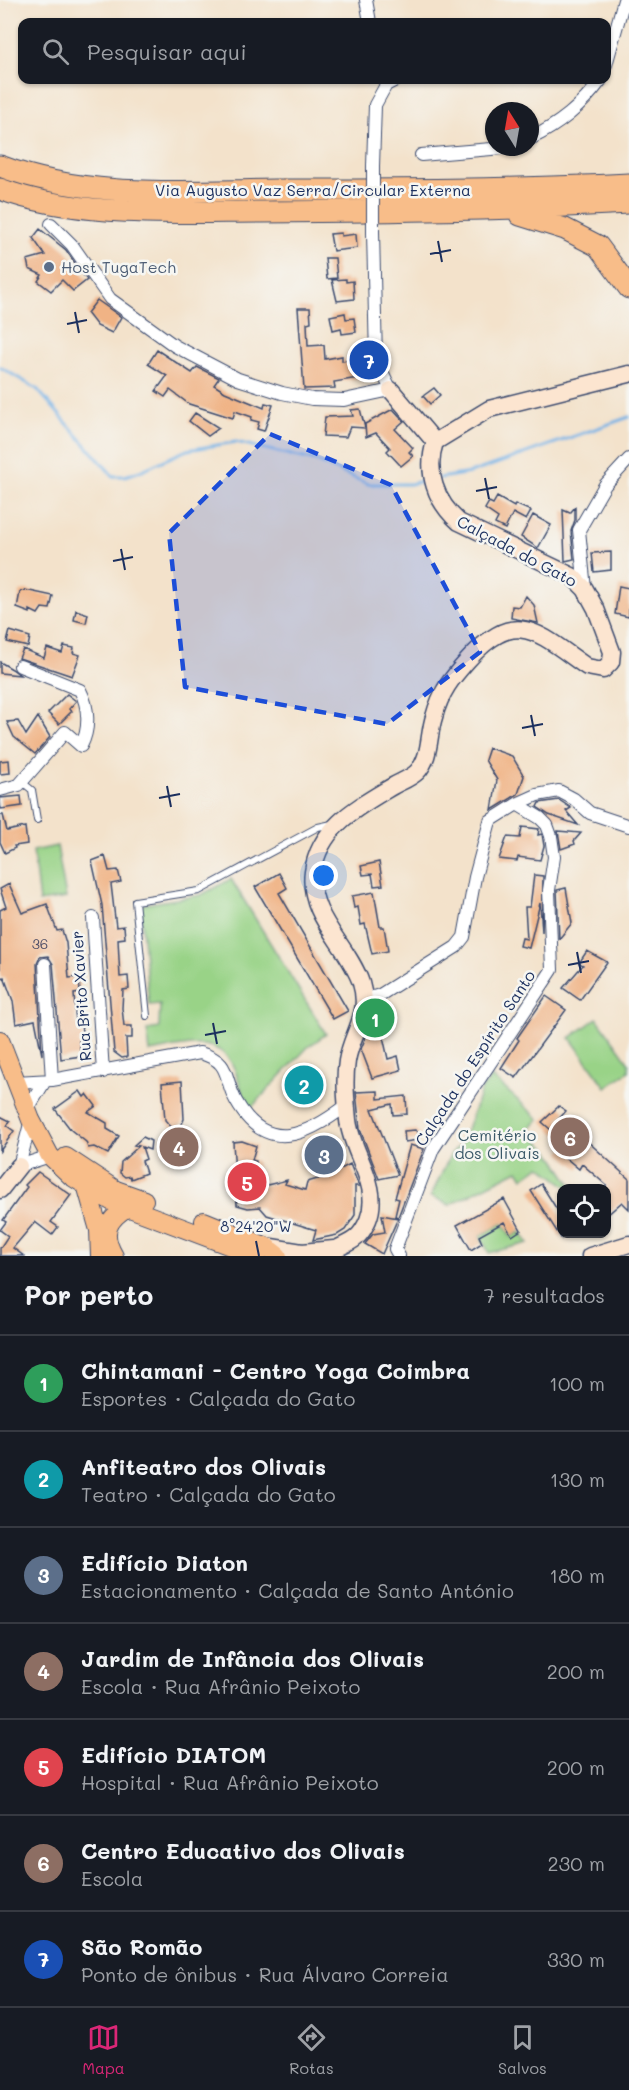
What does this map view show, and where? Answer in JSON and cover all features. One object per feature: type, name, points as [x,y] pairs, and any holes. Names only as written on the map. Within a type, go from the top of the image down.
[{"type":"highway","name":"Via Augusto Vaz Serra/Circular Externa","points":[[0,166],[29,177],[129,191],[522,189],[629,184]]},
{"type":"highway","points":[[602,185],[629,177]]},
{"type":"highway","name":"Via Augusto Vaz Serra/Circular Externa","points":[[0,189],[23,198],[128,212],[484,209],[629,203]]},
{"type":"highway","points":[[484,209],[532,217],[565,229],[598,246],[629,288]]},
{"type":"main road","points":[[0,1040],[29,1115],[44,1139],[51,1156],[87,1188],[128,1207],[266,1253]]},
{"type":"main road","points":[[44,1139],[78,1167],[116,1190],[228,1229],[266,1253]]},
{"type":"main road","points":[[87,1188],[99,1230],[100,1256]]},
{"type":"main road","points":[[114,1256],[105,1234],[107,1227],[118,1213],[128,1207]]},
{"type":"street","points":[[366,0],[369,18]]},
{"type":"street","points":[[611,44],[624,0]]},
{"type":"street","points":[[387,84],[375,105],[373,166],[376,360],[391,390],[435,442],[489,410],[629,374]]},
{"type":"street","points":[[539,135],[556,126],[586,101],[595,84]]},
{"type":"street","points":[[422,155],[485,150]]},
{"type":"street","points":[[51,224],[72,245],[110,299],[175,346],[238,379],[312,399],[344,400],[391,390]]},
{"type":"street","name":"Calçada do Gato","points":[[266,1253],[330,1253],[357,1240],[369,1218],[370,1184],[348,1122],[345,1079],[347,1058],[365,1011],[361,982],[315,902],[313,872],[325,840],[337,822],[417,773],[427,754],[433,718],[444,687],[495,634],[514,628],[537,633],[587,667],[603,670],[611,663],[612,652],[596,609],[585,589],[572,576],[459,522],[445,510],[437,496],[430,457],[435,442]]},
{"type":"street","points":[[585,589],[579,530],[605,485],[629,459]]},
{"type":"street","points":[[0,790],[19,785],[65,732],[81,746],[88,713],[80,690],[20,666]]},
{"type":"street","points":[[363,1000],[380,995],[456,947],[464,937],[475,877],[490,821],[537,795],[559,791],[574,799],[590,813],[629,826]]},
{"type":"street","name":"Calçada do Espírito Santo","points":[[397,1253],[433,1149],[552,970],[549,890],[554,857],[551,836],[548,825],[518,804]]},
{"type":"street","name":"Rua Brito Xavier","points":[[93,918],[103,1072]]},
{"type":"street","points":[[0,1190],[19,1166],[29,1115],[48,1081],[45,964]]},
{"type":"street","points":[[15,1082],[48,1081],[200,1053],[214,1057],[226,1070],[235,1099],[248,1118],[264,1131],[292,1136],[321,1125],[347,1105]]},
{"type":"street","points":[[19,1166],[51,1156]]},
{"type":"street","points":[[590,1256],[629,1244]]},
{"type":"lane","points":[[22,781],[32,790],[37,820]]},
{"type":"lane","points":[[147,1016],[135,901],[199,891],[318,827],[337,822]]},
{"type":"highlighted area","points":[[270,434],[391,485],[480,652],[387,724],[185,687],[169,533]]},
{"type":"green space","points":[[57,846],[66,898],[39,902],[33,851]]},
{"type":"green space","points":[[231,879],[326,1034],[308,1047],[249,1110],[233,1066],[226,1056],[217,1049],[196,1045],[150,1052],[147,1030],[159,1028],[160,1004],[149,1005],[140,905],[201,895]]},
{"type":"green space","points":[[597,1018],[629,1063],[629,1071],[606,1087],[570,1038]]},
{"type":"green space","name":"Cemitério dos Olivais","points":[[492,1077],[539,1119],[528,1131],[550,1152],[571,1184],[564,1184],[540,1166],[523,1178],[518,1170],[449,1205],[431,1196],[451,1154],[462,1142],[482,1089]]},
{"type":"green space","points":[[503,1223],[511,1237],[521,1232],[528,1243],[489,1253],[480,1236]]},
{"type":"building","points":[[40,229],[66,250],[87,280],[73,291],[62,280],[51,291],[38,281],[42,275],[29,269],[27,260],[45,255],[33,238]]},
{"type":"building","points":[[341,233],[341,236],[356,234],[357,248],[333,251],[330,234]]},
{"type":"building","points":[[325,258],[335,258],[337,278],[327,279]]},
{"type":"building","points":[[346,279],[346,282],[353,281],[354,299],[337,301],[332,280]]},
{"type":"building","points":[[97,300],[121,317],[112,333],[97,326],[87,313]]},
{"type":"building","points":[[298,308],[310,308],[311,322],[307,323],[308,346],[324,345],[325,359],[342,356],[342,361],[365,357],[368,374],[334,382],[335,388],[304,389]]},
{"type":"building","points":[[345,313],[346,319],[354,318],[356,332],[342,334],[341,328],[333,330],[330,316]]},
{"type":"building","points":[[157,350],[192,373],[197,367],[219,378],[214,385],[225,392],[264,408],[265,403],[273,405],[264,431],[257,429],[259,422],[251,420],[252,417],[235,411],[233,418],[189,404],[170,390],[165,397],[156,391],[167,376],[148,364]]},
{"type":"building","points":[[434,388],[440,395],[430,404],[423,396]]},
{"type":"building","points":[[360,409],[365,428],[350,427],[346,437],[323,436],[325,417],[353,416],[351,410]]},
{"type":"building","points":[[393,409],[404,421],[395,429],[413,448],[409,452],[413,456],[401,466],[387,451],[390,448],[376,433],[366,437],[365,424]]},
{"type":"building","points":[[195,413],[219,428],[208,436],[189,421]]},
{"type":"building","points":[[497,497],[514,507],[515,504],[531,511],[526,520],[513,513],[505,529],[495,524],[498,518],[485,509],[489,502],[493,504]]},
{"type":"building","points":[[575,507],[575,520],[571,531],[574,559],[565,561],[563,510],[570,513]]},
{"type":"building","points":[[533,515],[551,525],[538,548],[521,537]]},
{"type":"building","points":[[611,552],[611,570],[594,572],[592,553]]},
{"type":"building","points":[[619,586],[629,588],[629,617],[615,614]]},
{"type":"building","points":[[25,590],[53,596],[50,609],[42,608],[38,614],[17,608],[20,592]]},
{"type":"building","points":[[526,596],[534,605],[538,623],[511,618],[512,606],[520,607]]},
{"type":"building","points":[[76,610],[88,614],[86,623],[74,620]]},
{"type":"building","points":[[10,631],[30,637],[28,647],[7,642]]},
{"type":"building","points":[[64,646],[74,648],[73,653],[80,655],[72,676],[19,658],[23,649],[44,658],[47,648],[62,653]]},
{"type":"building","points":[[0,662],[12,669],[20,675],[0,673]]},
{"type":"building","points":[[67,694],[76,701],[69,709],[72,711],[59,724],[48,713]]},
{"type":"building","points":[[38,717],[50,737],[35,754],[14,737],[7,722],[18,721],[26,735]]},
{"type":"building","points":[[489,748],[512,756],[524,776],[518,794],[492,810],[497,780],[485,760]]},
{"type":"building","points":[[9,760],[10,773],[0,774],[0,761]]},
{"type":"building","points":[[21,796],[22,806],[1,809],[0,798]]},
{"type":"building","points":[[559,800],[571,808],[566,811],[578,825],[549,815],[537,807],[539,803]]},
{"type":"building","points":[[0,815],[3,815],[7,831],[25,827],[27,844],[14,846],[15,848],[5,853],[0,842]]},
{"type":"building","points":[[522,827],[539,829],[538,835],[542,834],[544,846],[540,860],[518,857],[517,861],[499,859],[507,837],[520,838]]},
{"type":"building","points":[[558,831],[581,833],[574,841],[575,844],[561,849]]},
{"type":"building","points":[[105,856],[109,871],[118,870],[121,882],[111,884],[116,927],[124,926],[125,938],[118,939],[120,977],[128,976],[129,989],[123,990],[124,1026],[132,1026],[132,1038],[126,1038],[127,1057],[122,1058],[114,1052],[102,905],[92,861]]},
{"type":"building","points":[[379,862],[383,885],[374,886],[372,874],[363,875],[361,866]]},
{"type":"building","points":[[279,873],[287,888],[279,893],[348,1011],[333,1019],[255,887]]},
{"type":"building","points":[[534,875],[543,876],[542,932],[540,903],[529,948],[520,946],[522,938],[527,939],[525,907],[530,907]]},
{"type":"building","points":[[9,884],[22,913],[47,904],[57,931],[62,930],[66,943],[69,978],[79,977],[80,993],[74,994],[76,1024],[81,1023],[83,1041],[79,1041],[81,1056],[61,1059],[53,964],[48,956],[40,957],[37,964],[42,1055],[35,1020],[16,1024],[13,1001],[4,977],[0,979],[0,910],[6,907],[0,889]]},
{"type":"building","points":[[566,888],[572,923],[559,939],[557,890]]},
{"type":"building","points":[[374,892],[380,927],[384,927],[388,951],[372,954],[365,924],[361,925],[358,907],[354,908],[352,896]]},
{"type":"building","points":[[587,951],[607,962],[580,1000],[563,988],[583,965],[579,963]]},
{"type":"building","points":[[546,996],[566,1010],[516,1078],[501,1068],[519,1040],[517,1038]]},
{"type":"building","points":[[377,1009],[388,1059],[398,1056],[401,1070],[372,1078],[361,1049]]},
{"type":"building","points":[[182,1081],[184,1119],[181,1126],[172,1128],[165,1120],[162,1083]]},
{"type":"building","points":[[80,1091],[84,1097],[87,1094],[96,1106],[88,1112],[107,1123],[107,1129],[119,1136],[108,1154],[94,1147],[88,1148],[86,1142],[71,1130],[55,1109]]},
{"type":"building","points":[[378,1091],[378,1099],[406,1096],[407,1114],[393,1115],[392,1104],[372,1109],[398,1175],[379,1179],[360,1129],[356,1092]]},
{"type":"building","points":[[559,1106],[566,1111],[558,1120],[583,1141],[584,1138],[629,1179],[629,1209],[622,1202],[611,1212],[611,1184],[605,1184],[582,1164],[579,1169],[560,1153],[567,1144],[542,1122]]},
{"type":"building","points":[[0,1116],[10,1121],[7,1126],[14,1131],[0,1151]]},
{"type":"building","points":[[415,1130],[421,1135],[418,1140],[405,1142],[404,1131]]},
{"type":"building","points":[[143,1137],[151,1141],[150,1150],[142,1147],[146,1159],[142,1161],[146,1173],[131,1179],[130,1176],[125,1177],[120,1173],[121,1162],[139,1146],[134,1145]]},
{"type":"building","points":[[242,1141],[256,1146],[252,1160],[256,1161],[259,1187],[287,1180],[285,1184],[305,1190],[307,1182],[328,1176],[350,1164],[359,1186],[355,1186],[355,1215],[345,1230],[337,1235],[313,1240],[316,1230],[267,1215],[260,1207],[248,1208],[237,1205],[233,1142]]},
{"type":"building","points":[[410,1145],[424,1149],[398,1217],[395,1216],[399,1199],[395,1198]]},
{"type":"building","points":[[38,1172],[71,1195],[51,1222],[58,1227],[52,1235],[35,1222],[13,1248],[24,1256],[0,1256],[0,1248],[8,1236],[0,1230],[6,1222],[3,1220],[27,1187],[25,1185]]},
{"type":"building","points":[[541,1184],[557,1210],[557,1232],[531,1191]]},
{"type":"building","points":[[504,1199],[521,1230],[512,1236],[504,1222],[479,1236],[482,1243],[471,1250],[457,1225]]},
{"type":"building","points":[[382,1215],[398,1218],[382,1254],[365,1244],[373,1234],[385,1232]]},
{"type":"waterway","points":[[0,367],[37,389],[113,476],[125,476],[140,471],[187,450],[236,442],[316,461],[368,484],[410,484],[427,480]]},
{"type":"waterway","points":[[440,478],[470,473],[629,417]]},
{"type":"place","name":"Host TugaTech","points":[[49,267]]},
{"type":"place","name":"São Romão","points":[[369,360]]},
{"type":"place","name":"Chintamani - Centro Yoga Coimbra","points":[[375,1018]]},
{"type":"place","name":"Anfiteatro dos Olivais","points":[[304,1085]]},
{"type":"place","name":"Centro Educativo dos Olivais","points":[[570,1137]]},
{"type":"place","name":"Jardim de Infância dos Olivais","points":[[179,1147]]},
{"type":"place","name":"Edifício Diaton","points":[[324,1155]]},
{"type":"place","name":"Edifício DIATOM","points":[[247,1182]]}]
